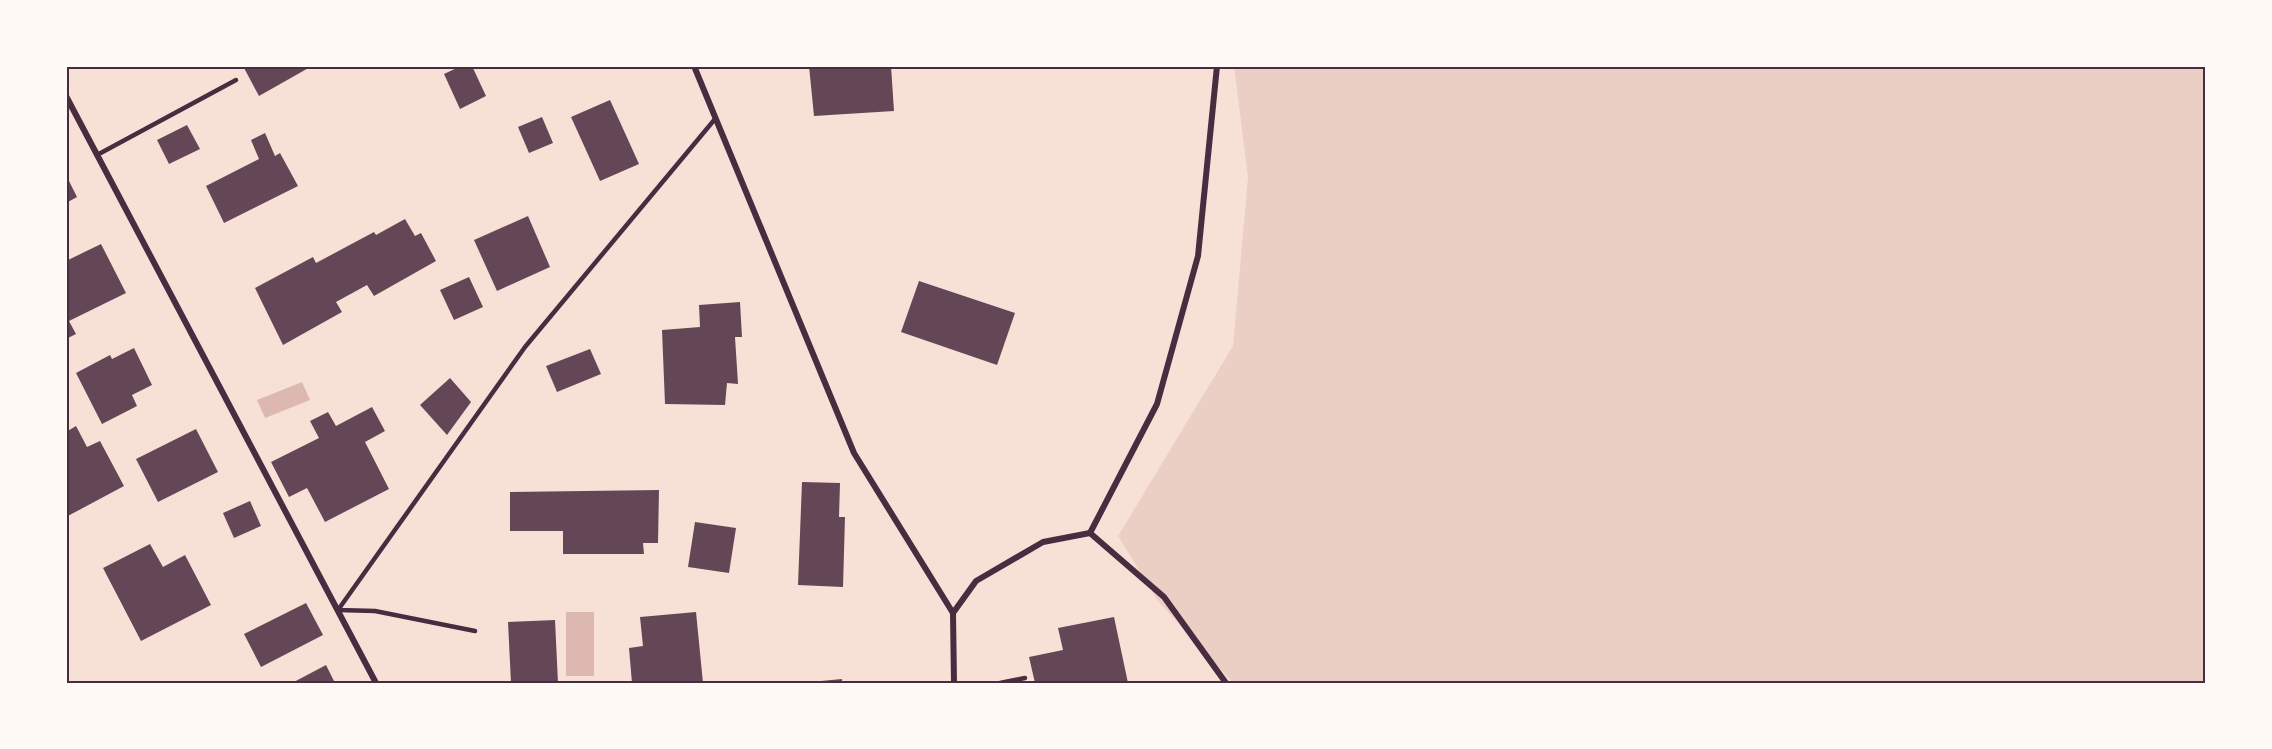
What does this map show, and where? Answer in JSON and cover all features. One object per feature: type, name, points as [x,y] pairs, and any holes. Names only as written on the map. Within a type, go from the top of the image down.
[{"type":"street","points":[[694,66],[854,453],[953,613],[954,683]]},
{"type":"street","points":[[1090,533],[1157,404],[1198,256],[1217,66]]},
{"type":"street","points":[[66,96],[376,683]]},
{"type":"street","points":[[953,613],[976,581],[1043,542],[1090,533]]},
{"type":"street","points":[[1090,533],[1164,597],[1226,683]]},
{"type":"lane","points":[[97,155],[236,80]]},
{"type":"lane","points":[[338,610],[525,347],[715,119]]},
{"type":"lane","points":[[338,610],[375,611],[475,630]]},
{"type":"lane","points":[[1000,683],[1025,678]]},
{"type":"shaded area","points":[[1234,66],[2206,66],[2206,683],[1233,683],[1158,601],[1118,536],[1233,346],[1248,177]]},
{"type":"shaded area","points":[[302,382],[310,400],[265,418],[257,400]]},
{"type":"shaded area","points":[[566,612],[594,612],[594,676],[566,676]]},
{"type":"building","points":[[243,66],[312,66],[259,96]]},
{"type":"building","points":[[461,66],[472,66],[486,96],[460,109],[444,74]]},
{"type":"building","points":[[809,66],[891,66],[894,111],[814,116]]},
{"type":"building","points":[[610,100],[639,164],[600,181],[571,117]]},
{"type":"building","points":[[542,117],[553,143],[529,153],[518,127]]},
{"type":"building","points":[[187,125],[200,149],[169,164],[157,140]]},
{"type":"building","points":[[265,133],[275,156],[280,153],[298,186],[224,223],[206,186],[259,159],[251,140]]},
{"type":"building","points":[[66,175],[77,197],[66,203]]},
{"type":"building","points":[[528,216],[550,267],[497,291],[474,240]]},
{"type":"building","points":[[405,219],[415,236],[421,233],[436,261],[374,296],[367,285],[336,302],[342,312],[283,345],[255,288],[313,257],[316,263],[374,232],[376,235]]},
{"type":"building","points":[[101,244],[126,293],[69,321],[76,334],[66,339],[66,261]]},
{"type":"building","points":[[469,277],[483,307],[454,320],[440,290]]},
{"type":"building","points":[[919,281],[1015,313],[997,365],[901,332]]},
{"type":"building","points":[[740,302],[742,337],[735,337],[738,384],[727,383],[725,405],[665,404],[662,330],[700,327],[699,305]]},
{"type":"building","points":[[134,348],[152,385],[132,395],[137,406],[102,424],[76,373],[110,355],[112,359]]},
{"type":"building","points":[[590,349],[601,374],[557,392],[546,366]]},
{"type":"building","points":[[450,378],[471,402],[447,435],[420,405]]},
{"type":"building","points":[[372,407],[385,431],[365,442],[389,489],[325,522],[307,488],[289,497],[271,462],[319,438],[310,421],[328,412],[336,426]]},
{"type":"building","points":[[76,426],[87,447],[100,441],[124,486],[66,517],[66,432]]},
{"type":"building","points":[[196,429],[218,472],[158,502],[136,459]]},
{"type":"building","points":[[802,482],[840,483],[839,517],[845,517],[843,587],[798,585]]},
{"type":"building","points":[[659,490],[658,543],[643,543],[644,554],[563,554],[563,531],[510,531],[510,492]]},
{"type":"building","points":[[250,501],[261,526],[234,538],[223,513]]},
{"type":"building","points":[[695,522],[736,528],[729,573],[688,567]]},
{"type":"building","points":[[150,544],[163,567],[185,555],[211,605],[141,641],[103,568]]},
{"type":"building","points":[[306,603],[323,635],[261,667],[244,634]]},
{"type":"building","points":[[696,612],[703,683],[632,683],[629,648],[643,646],[640,617]]},
{"type":"building","points":[[1114,617],[1128,683],[1035,683],[1029,657],[1063,650],[1058,628]]},
{"type":"building","points":[[555,620],[558,683],[511,683],[508,622]]},
{"type":"building","points":[[326,665],[335,683],[292,683]]},
{"type":"building","points":[[842,679],[842,683],[821,683],[821,681]]}]
